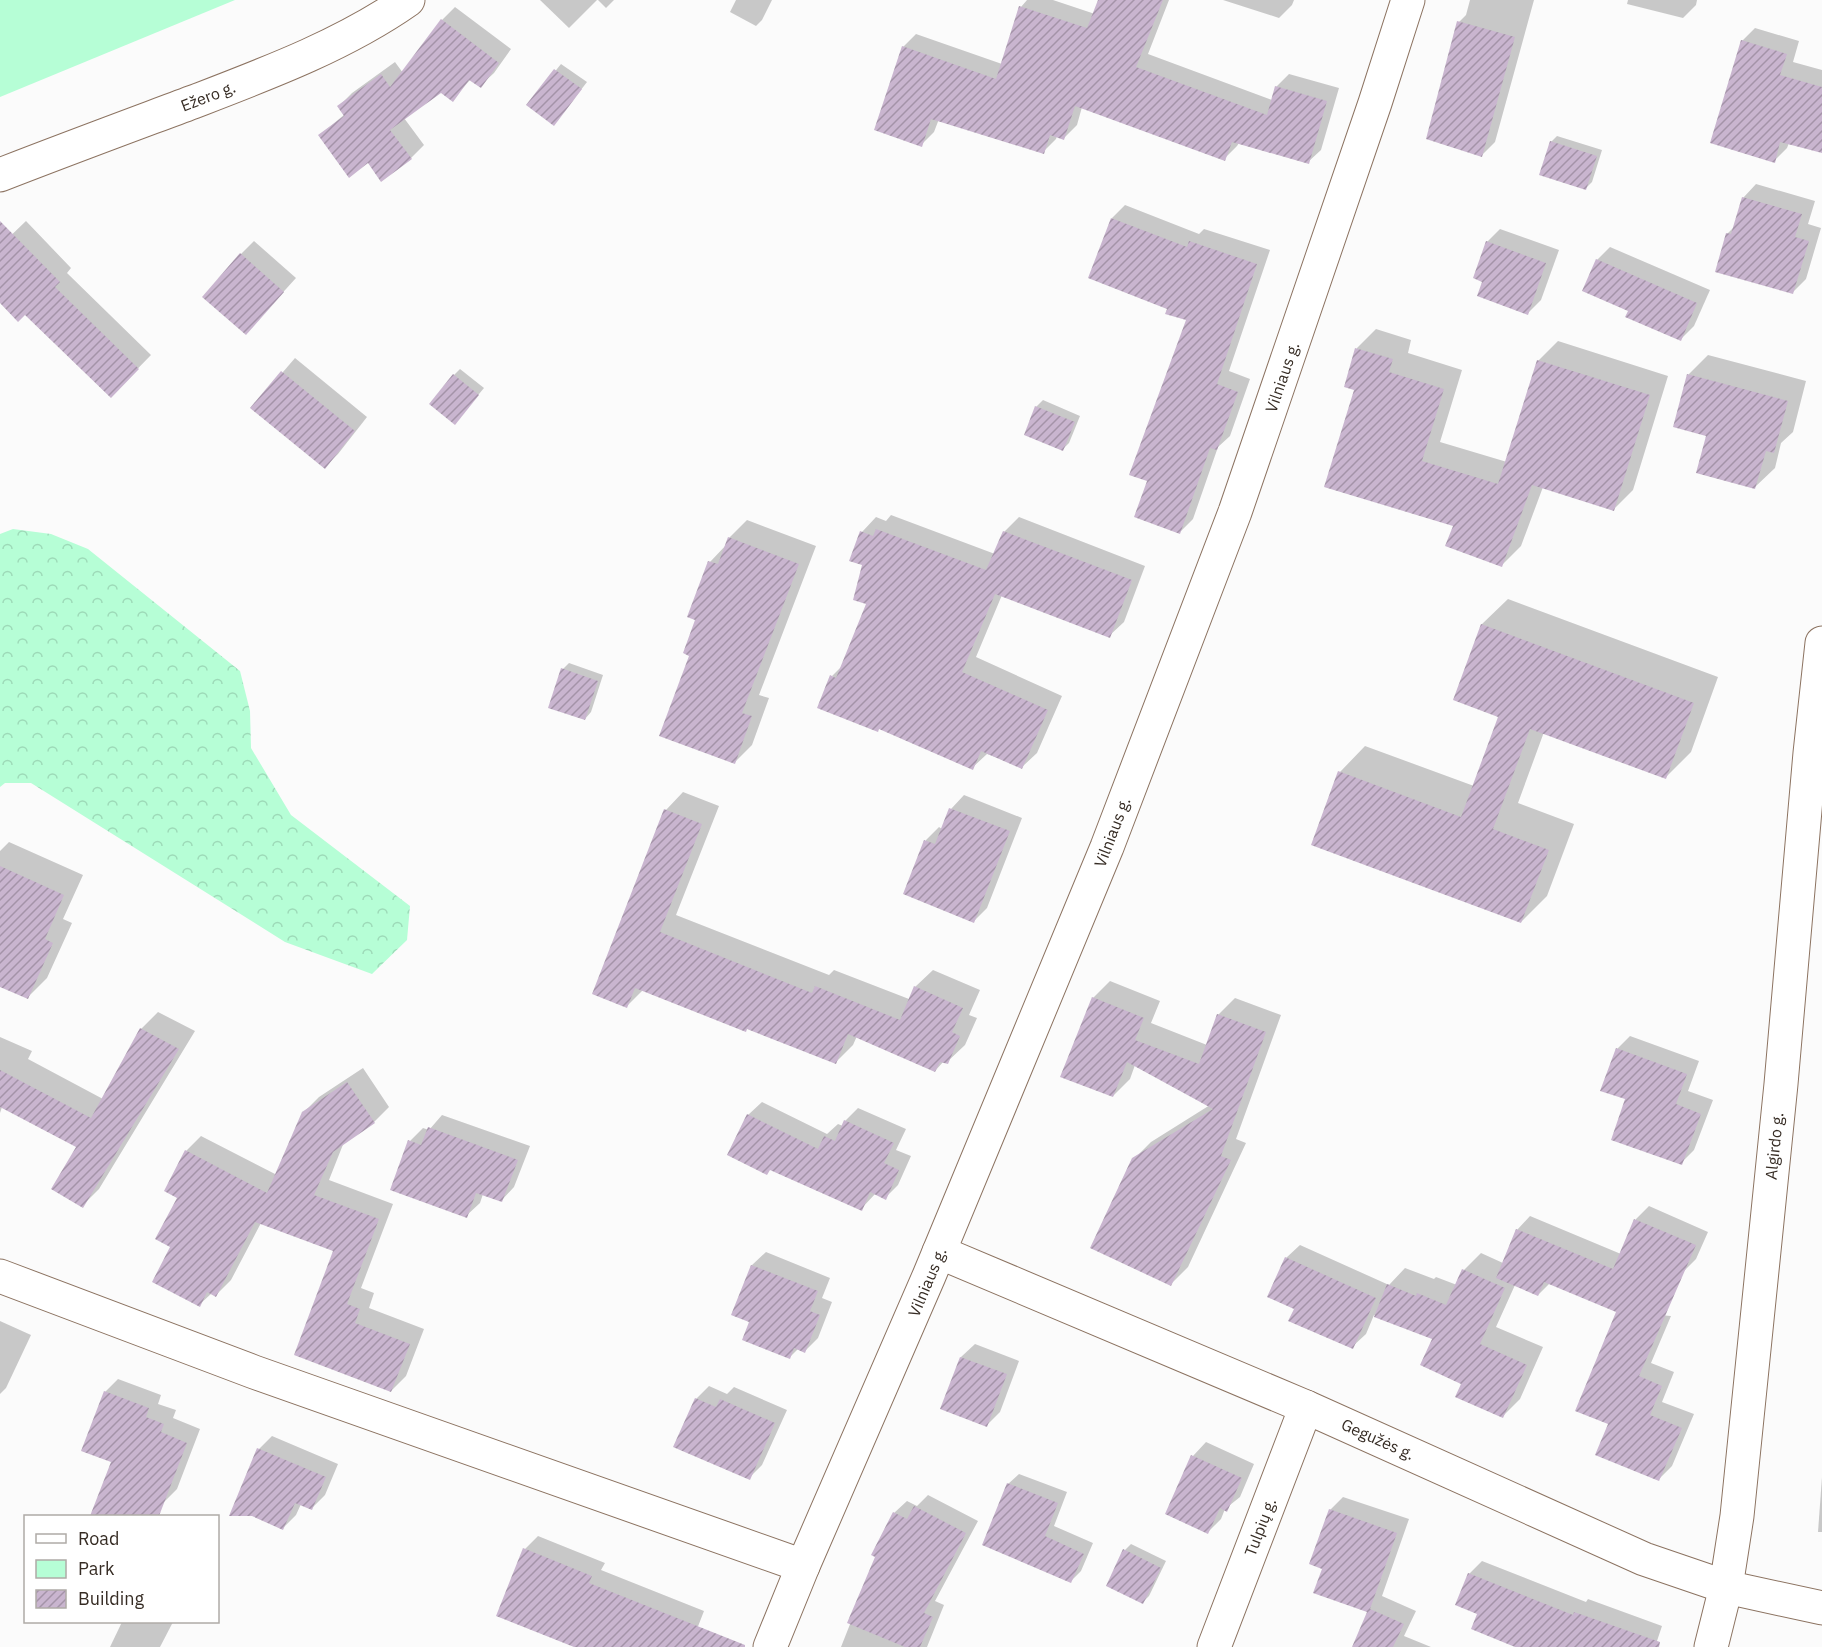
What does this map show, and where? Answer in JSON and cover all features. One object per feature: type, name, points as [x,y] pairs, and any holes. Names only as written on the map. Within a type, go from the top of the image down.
[{"type":"street","name":"Ežero g.","points":[[0,175],[258,78],[324,48],[408,0]]},
{"type":"street","name":"Vilniaus g.","points":[[770,1647],[939,1252],[1107,847],[1235,512],[1408,0]]},
{"type":"street","name":"Algirdo g.","points":[[1711,1647],[1725,1587],[1737,1516],[1781,1084],[1822,643]]},
{"type":"street","name":"Gegužės g.","points":[[939,1252],[1306,1407],[1644,1559],[1725,1587],[1822,1608]]},
{"type":"street","points":[[0,1276],[254,1372],[803,1566]]},
{"type":"street","name":"Tulpių g.","points":[[1214,1647],[1306,1407]]},
{"type":"green space","points":[[0,0],[235,0],[0,97]]},
{"type":"green space","points":[[13,529],[51,534],[88,549],[240,671],[250,711],[251,748],[291,815],[410,906],[407,940],[372,974],[285,942],[31,783],[5,783],[0,787],[0,534]]},
{"type":"building","points":[[1098,0],[1163,0],[1136,67],[1267,115],[1275,86],[1327,101],[1309,164],[1232,142],[1225,161],[1075,106],[1064,140],[1050,135],[1044,154],[931,119],[922,147],[874,130],[902,46],[996,79],[1019,6],[1087,28]]},
{"type":"building","points":[[441,19],[499,63],[481,88],[469,80],[453,102],[441,93],[390,130],[412,159],[381,182],[368,163],[349,178],[318,135],[344,116],[337,106],[381,74],[390,87]]},
{"type":"building","points":[[1457,21],[1515,37],[1482,157],[1426,139]]},
{"type":"building","points":[[1741,40],[1787,54],[1780,75],[1822,87],[1822,153],[1780,142],[1775,163],[1710,143]]},
{"type":"building","points":[[554,69],[582,89],[554,126],[526,105]]},
{"type":"building","points":[[1550,141],[1597,156],[1586,190],[1539,175]]},
{"type":"building","points":[[1742,197],[1802,214],[1795,237],[1809,241],[1793,294],[1715,272],[1726,233],[1731,234]]},
{"type":"building","points":[[1111,218],[1187,247],[1189,241],[1257,264],[1217,384],[1238,392],[1217,450],[1210,448],[1180,534],[1134,517],[1147,481],[1129,475],[1186,320],[1165,314],[1167,309],[1088,278]]},
{"type":"building","points":[[0,221],[60,282],[55,287],[139,369],[111,398],[25,315],[18,322],[0,303]]},
{"type":"building","points":[[1486,241],[1546,263],[1528,315],[1477,296],[1482,282],[1473,278]]},
{"type":"building","points":[[240,253],[284,292],[246,335],[202,297]]},
{"type":"building","points":[[1596,259],[1697,303],[1681,341],[1625,317],[1628,311],[1582,291]]},
{"type":"building","points":[[1355,348],[1393,359],[1389,372],[1444,389],[1422,461],[1498,484],[1537,360],[1650,395],[1614,511],[1532,485],[1502,567],[1445,546],[1453,526],[1324,487],[1354,390],[1344,387]]},
{"type":"building","points":[[281,371],[355,431],[325,469],[250,408]]},
{"type":"building","points":[[453,374],[479,395],[455,425],[429,404]]},
{"type":"building","points":[[1687,374],[1788,401],[1774,453],[1766,451],[1755,489],[1696,473],[1706,436],[1673,427]]},
{"type":"building","points":[[1035,406],[1075,422],[1063,451],[1024,435]]},
{"type":"building","points":[[876,529],[986,570],[1003,531],[1132,580],[1110,638],[995,594],[962,672],[1048,710],[1022,769],[981,751],[973,770],[879,729],[878,732],[817,708],[830,675],[836,678],[866,604],[853,600],[862,565],[849,561],[860,531],[873,536]]},
{"type":"building","points":[[728,537],[799,564],[742,713],[752,716],[735,764],[659,736],[689,656],[683,653],[695,620],[687,617],[708,561],[718,564]]},
{"type":"building","points":[[1481,624],[1694,703],[1666,779],[1530,729],[1493,829],[1549,850],[1521,923],[1311,845],[1338,771],[1461,817],[1498,717],[1453,700]]},
{"type":"building","points":[[561,668],[598,681],[585,720],[548,708]]},
{"type":"building","points":[[949,808],[1010,831],[974,923],[903,894],[924,840],[935,844]]},
{"type":"building","points":[[664,809],[702,824],[660,932],[812,993],[815,986],[900,1020],[914,986],[963,1008],[952,1032],[960,1036],[948,1064],[940,1062],[935,1072],[848,1034],[836,1064],[747,1029],[746,1032],[635,988],[627,1008],[592,994]]},
{"type":"building","points":[[0,866],[64,895],[45,939],[53,943],[28,999],[0,987]]},
{"type":"building","points":[[1092,997],[1144,1018],[1135,1040],[1199,1064],[1217,1014],[1266,1032],[1221,1156],[1231,1160],[1171,1286],[1090,1248],[1132,1158],[1213,1109],[1127,1062],[1113,1097],[1060,1077]]},
{"type":"building","points":[[140,1028],[179,1049],[83,1208],[51,1189],[76,1147],[0,1107],[0,1070],[91,1118]]},
{"type":"building","points":[[1616,1048],[1687,1074],[1676,1104],[1701,1114],[1682,1165],[1611,1140],[1625,1099],[1600,1091]]},
{"type":"building","points":[[347,1082],[375,1123],[333,1152],[314,1195],[379,1219],[347,1304],[360,1309],[355,1323],[410,1344],[391,1392],[294,1355],[333,1251],[255,1222],[216,1297],[207,1292],[200,1307],[152,1282],[170,1247],[155,1239],[177,1198],[164,1191],[185,1150],[267,1193],[302,1112]]},
{"type":"building","points":[[747,1114],[818,1149],[824,1136],[835,1141],[844,1120],[894,1143],[884,1163],[899,1170],[886,1200],[870,1192],[862,1211],[770,1170],[767,1175],[727,1155]]},
{"type":"building","points":[[428,1127],[518,1160],[502,1202],[476,1193],[467,1218],[390,1190],[408,1140],[421,1145]]},
{"type":"building","points":[[1634,1219],[1696,1245],[1639,1376],[1662,1386],[1650,1415],[1682,1428],[1659,1481],[1595,1455],[1608,1424],[1575,1411],[1616,1312],[1544,1282],[1538,1296],[1496,1278],[1516,1229],[1613,1269]]},
{"type":"building","points":[[1285,1257],[1376,1298],[1353,1349],[1288,1321],[1294,1309],[1267,1297]]},
{"type":"building","points":[[751,1265],[818,1291],[810,1311],[820,1315],[805,1353],[794,1348],[790,1359],[742,1340],[749,1322],[731,1315]]},
{"type":"building","points":[[1462,1269],[1505,1288],[1480,1344],[1527,1365],[1503,1418],[1455,1397],[1461,1384],[1420,1365],[1432,1339],[1374,1317],[1387,1284],[1446,1305]]},
{"type":"building","points":[[960,1357],[1007,1374],[987,1427],[940,1409]]},
{"type":"building","points":[[104,1391],[149,1408],[146,1417],[164,1424],[161,1432],[187,1443],[159,1515],[90,1515],[111,1462],[81,1451]]},
{"type":"building","points":[[695,1398],[716,1407],[720,1399],[775,1423],[750,1480],[673,1447]]},
{"type":"building","points":[[257,1448],[326,1477],[312,1510],[295,1503],[283,1530],[252,1516],[229,1516]]},
{"type":"building","points":[[1191,1455],[1242,1478],[1227,1512],[1220,1508],[1208,1534],[1165,1514]]},
{"type":"building","points":[[1007,1483],[1058,1503],[1045,1536],[1084,1554],[1071,1583],[982,1545]]},
{"type":"building","points":[[914,1506],[966,1533],[924,1613],[933,1617],[920,1647],[905,1647],[847,1623],[875,1557],[871,1555],[893,1512],[907,1519]]},
{"type":"building","points":[[1329,1509],[1397,1533],[1370,1609],[1404,1624],[1393,1647],[1352,1647],[1367,1612],[1313,1593],[1322,1569],[1309,1564]]},
{"type":"building","points":[[523,1548],[592,1576],[589,1583],[745,1645],[745,1647],[574,1647],[496,1616]]},
{"type":"building","points":[[1123,1549],[1161,1568],[1143,1604],[1106,1586]]},
{"type":"building","points":[[1468,1573],[1573,1615],[1574,1612],[1660,1642],[1659,1647],[1515,1647],[1471,1629],[1477,1614],[1455,1605]]}]
